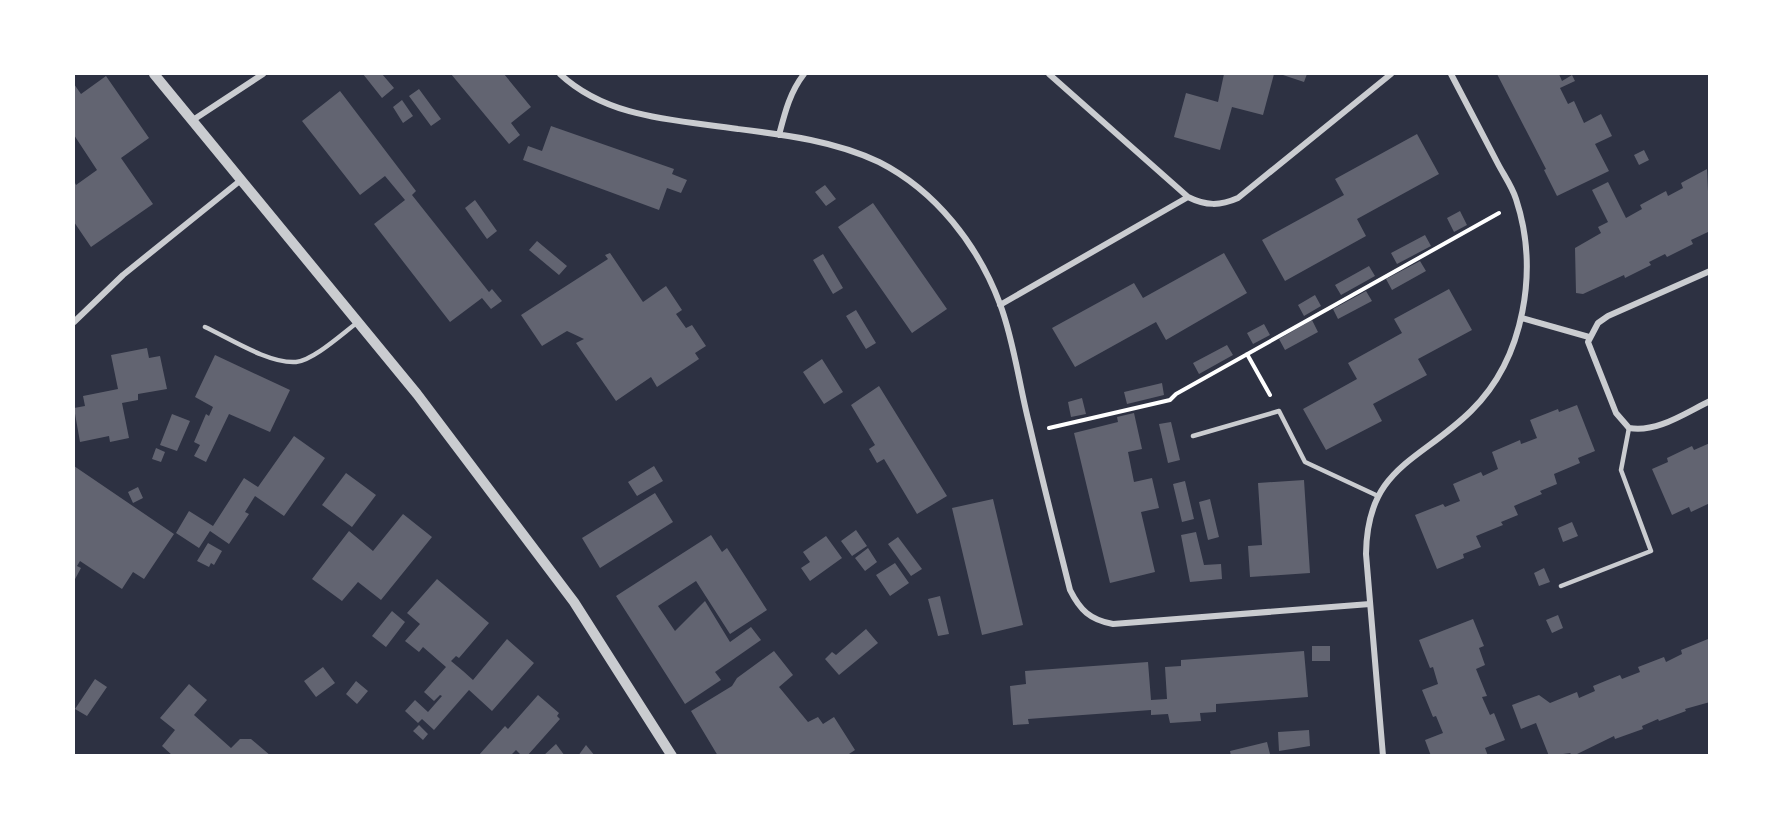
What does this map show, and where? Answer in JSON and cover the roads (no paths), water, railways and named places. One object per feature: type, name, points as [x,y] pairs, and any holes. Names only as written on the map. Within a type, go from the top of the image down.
[{"type":"street","points":[[154,74],[417,394],[574,602],[672,756]]},
{"type":"street","points":[[193,120],[263,74]]},
{"type":"street","points":[[560,74],[598,99],[626,111],[822,142],[852,151],[880,163],[924,193],[967,239],[1000,305],[1070,590],[1086,615],[1098,622],[1113,624],[1370,604]]},
{"type":"street","points":[[779,135],[790,96],[804,74]]},
{"type":"street","points":[[1049,74],[1188,197],[1209,205],[1225,204],[1238,198],[1391,74]]},
{"type":"street","points":[[1383,756],[1366,531],[1378,496],[1402,464],[1470,411],[1482,397],[1501,368],[1522,318],[1526,287],[1526,258],[1517,203],[1451,74]]},
{"type":"street","points":[[74,322],[123,275],[241,180]]},
{"type":"street","points":[[1000,305],[1188,197]]},
{"type":"street","points":[[1710,271],[1608,316],[1598,323],[1589,337],[1589,348],[1616,413],[1629,428],[1644,430],[1654,427],[1710,401]]},
{"type":"street","points":[[1522,318],[1589,337]]},
{"type":"lane","points":[[205,327],[276,359],[297,362],[317,352],[358,322]]},
{"type":"lane","points":[[1193,436],[1279,411],[1305,462],[1378,496]]},
{"type":"lane","points":[[1561,586],[1651,551],[1621,470],[1629,428]]}]
